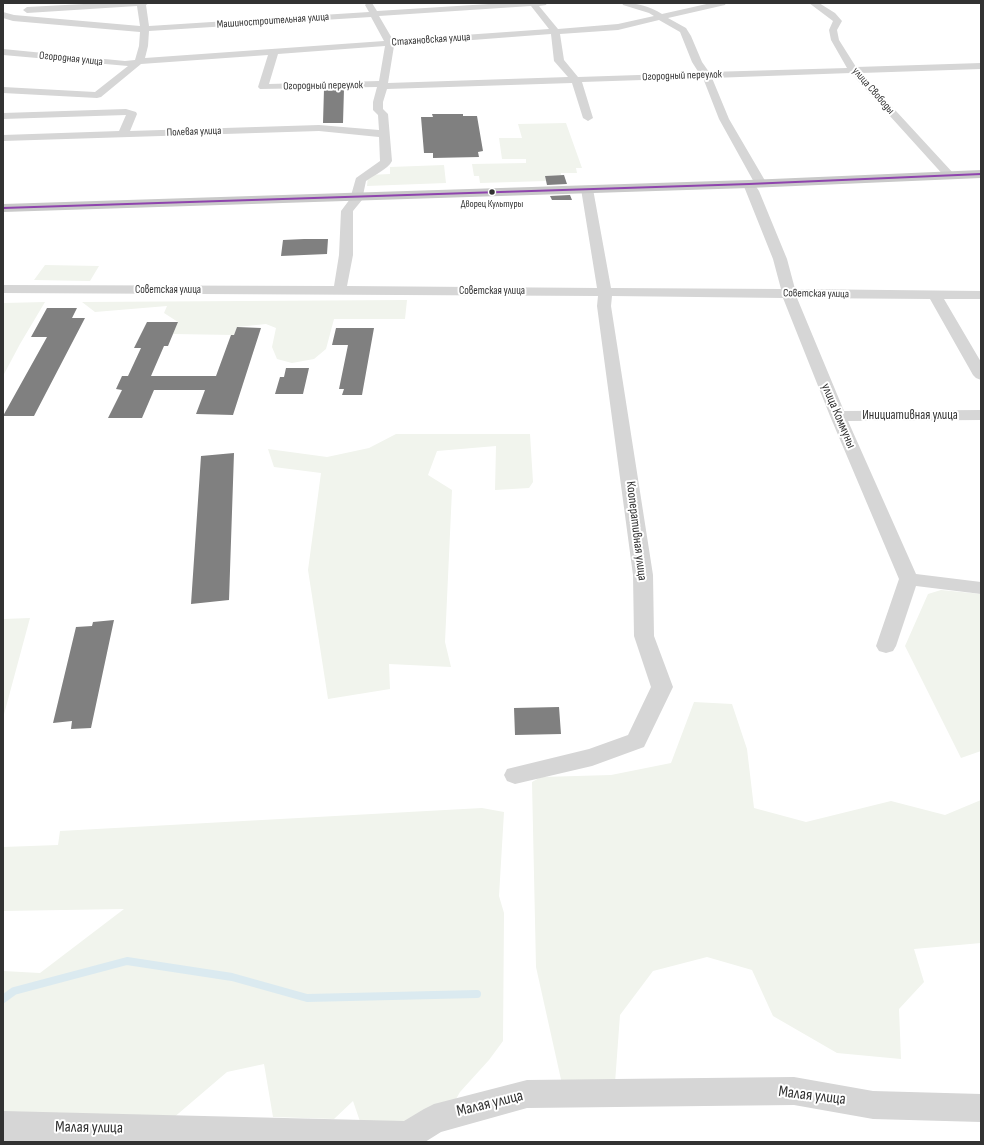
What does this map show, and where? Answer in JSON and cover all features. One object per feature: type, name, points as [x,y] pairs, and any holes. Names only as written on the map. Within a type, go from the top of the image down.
[{"type":"main road","points":[[3,208],[755,184],[981,174]]},
{"type":"street","points":[[3,90],[97,95],[138,61],[144,44],[141,3]]},
{"type":"street","points":[[3,11],[145,3]]},
{"type":"street","points":[[340,290],[346,255],[347,211],[356,200],[360,180],[375,169],[384,165],[386,161],[383,114],[378,110],[378,102],[383,85],[390,43],[368,3]]},
{"type":"street","points":[[537,3],[555,31],[559,61],[576,80],[588,118]]},
{"type":"street","name":"Машиностроительная улица","points":[[3,15],[13,18],[113,28],[144,29],[537,3]]},
{"type":"street","name":"улица Коммуны","points":[[626,3],[652,11],[683,30],[687,36],[697,62],[706,75],[724,119],[755,184],[753,191],[780,259],[788,293],[838,416],[909,579]]},
{"type":"street","name":"Стахановская улица","points":[[138,61],[618,27],[722,3]]},
{"type":"street","name":"улица Свободы","points":[[813,3],[832,15],[838,21],[833,30],[835,40],[853,70],[950,176]]},
{"type":"street","name":"Огородный переулок","points":[[274,51],[263,87],[576,80],[980,66]]},
{"type":"street","name":"Огородная улица","points":[[3,52],[114,63],[138,61]]},
{"type":"street","points":[[3,116],[126,112],[132,114],[123,134]]},
{"type":"street","name":"Полевая улица","points":[[3,138],[319,128],[384,134]]},
{"type":"street","name":"Кооперативная улица","points":[[515,775],[592,757],[636,741],[662,687],[644,636],[643,576],[604,306],[605,292],[587,189]]},
{"type":"street","name":"Советская улица","points":[[3,290],[340,290],[981,295]]},
{"type":"street","points":[[935,295],[981,375]]},
{"type":"street","name":"Инициативная улица","points":[[838,416],[981,415]]},
{"type":"street","points":[[886,646],[909,579],[981,588]]},
{"type":"street","name":"Малая улица","points":[[3,1126],[408,1139],[434,1119],[527,1094],[794,1091],[873,1105],[981,1108]]},
{"type":"shaded area","points":[[566,123],[582,168],[576,168],[577,173],[561,173],[561,175],[545,176],[546,181],[480,183],[479,176],[474,176],[472,164],[526,163],[526,159],[502,159],[499,138],[522,138],[518,124]]},
{"type":"shaded area","points":[[444,165],[446,183],[367,186],[368,175],[390,174],[390,167]]},
{"type":"shaded area","points":[[45,265],[99,266],[90,281],[34,280]]},
{"type":"shaded area","points":[[407,300],[405,319],[334,319],[326,349],[314,359],[292,363],[277,359],[272,347],[276,328],[266,324],[237,327],[234,335],[173,334],[178,322],[164,313],[167,306],[95,312],[82,302]]},
{"type":"shaded area","points":[[45,302],[20,344],[3,376],[4,303]]},
{"type":"shaded area","points":[[396,434],[530,434],[533,482],[529,488],[495,490],[496,446],[437,451],[428,475],[452,490],[445,642],[451,667],[389,664],[390,689],[328,699],[308,570],[321,473],[274,467],[268,449],[327,457],[369,448]]},
{"type":"shaded area","points":[[941,590],[981,594],[981,751],[961,758],[905,646],[928,594]]},
{"type":"shaded area","points":[[30,618],[3,718],[3,619]]},
{"type":"shaded area","points":[[694,702],[732,704],[747,749],[754,808],[806,822],[891,801],[945,815],[981,800],[981,943],[914,949],[924,982],[899,1009],[901,1059],[837,1053],[773,1016],[752,970],[707,957],[653,971],[620,1015],[615,1083],[562,1084],[536,967],[532,782],[541,777],[611,775],[671,763]]},
{"type":"shaded area","points":[[482,808],[504,812],[499,896],[504,913],[503,1041],[489,1060],[460,1092],[452,1106],[417,1122],[364,1133],[353,1101],[334,1119],[273,1117],[264,1064],[227,1072],[172,1119],[3,1119],[3,971],[40,973],[124,909],[3,911],[3,847],[58,845],[60,831]]},
{"type":"building","points":[[324,89],[344,89],[343,123],[323,123]]},
{"type":"building","points":[[432,114],[463,114],[463,116],[477,116],[483,151],[478,152],[479,157],[433,158],[433,153],[424,153],[421,117],[433,117]]},
{"type":"building","points":[[564,175],[567,184],[547,185],[545,176]]},
{"type":"building","points":[[570,195],[572,200],[552,200],[550,196]]},
{"type":"building","points":[[328,239],[327,254],[281,256],[283,240]]},
{"type":"building","points":[[47,308],[77,308],[72,318],[85,318],[34,416],[3,416],[47,337],[31,337]]},
{"type":"building","points":[[147,322],[178,322],[168,346],[164,346],[151,376],[216,376],[231,335],[234,335],[237,327],[261,328],[233,415],[196,414],[205,390],[154,390],[142,418],[108,418],[122,390],[116,389],[122,376],[128,376],[141,348],[134,348]]},
{"type":"building","points":[[336,328],[374,328],[362,395],[342,395],[344,389],[339,389],[348,345],[332,345]]},
{"type":"building","points":[[286,368],[309,368],[303,394],[275,394],[280,377],[284,377]]},
{"type":"building","points":[[234,453],[229,600],[191,604],[201,456]]},
{"type":"building","points":[[114,620],[91,728],[71,729],[72,721],[53,723],[76,627],[92,626],[93,622]]},
{"type":"building","points":[[559,707],[561,734],[515,735],[514,708]]},
{"type":"waterway","points":[[3,999],[14,991],[127,961],[232,977],[307,998],[477,994]]},
{"type":"transit line","points":[[3,208],[749,184],[981,174]]},
{"type":"place","name":"Дворец Культуры","points":[[492,192]]}]
